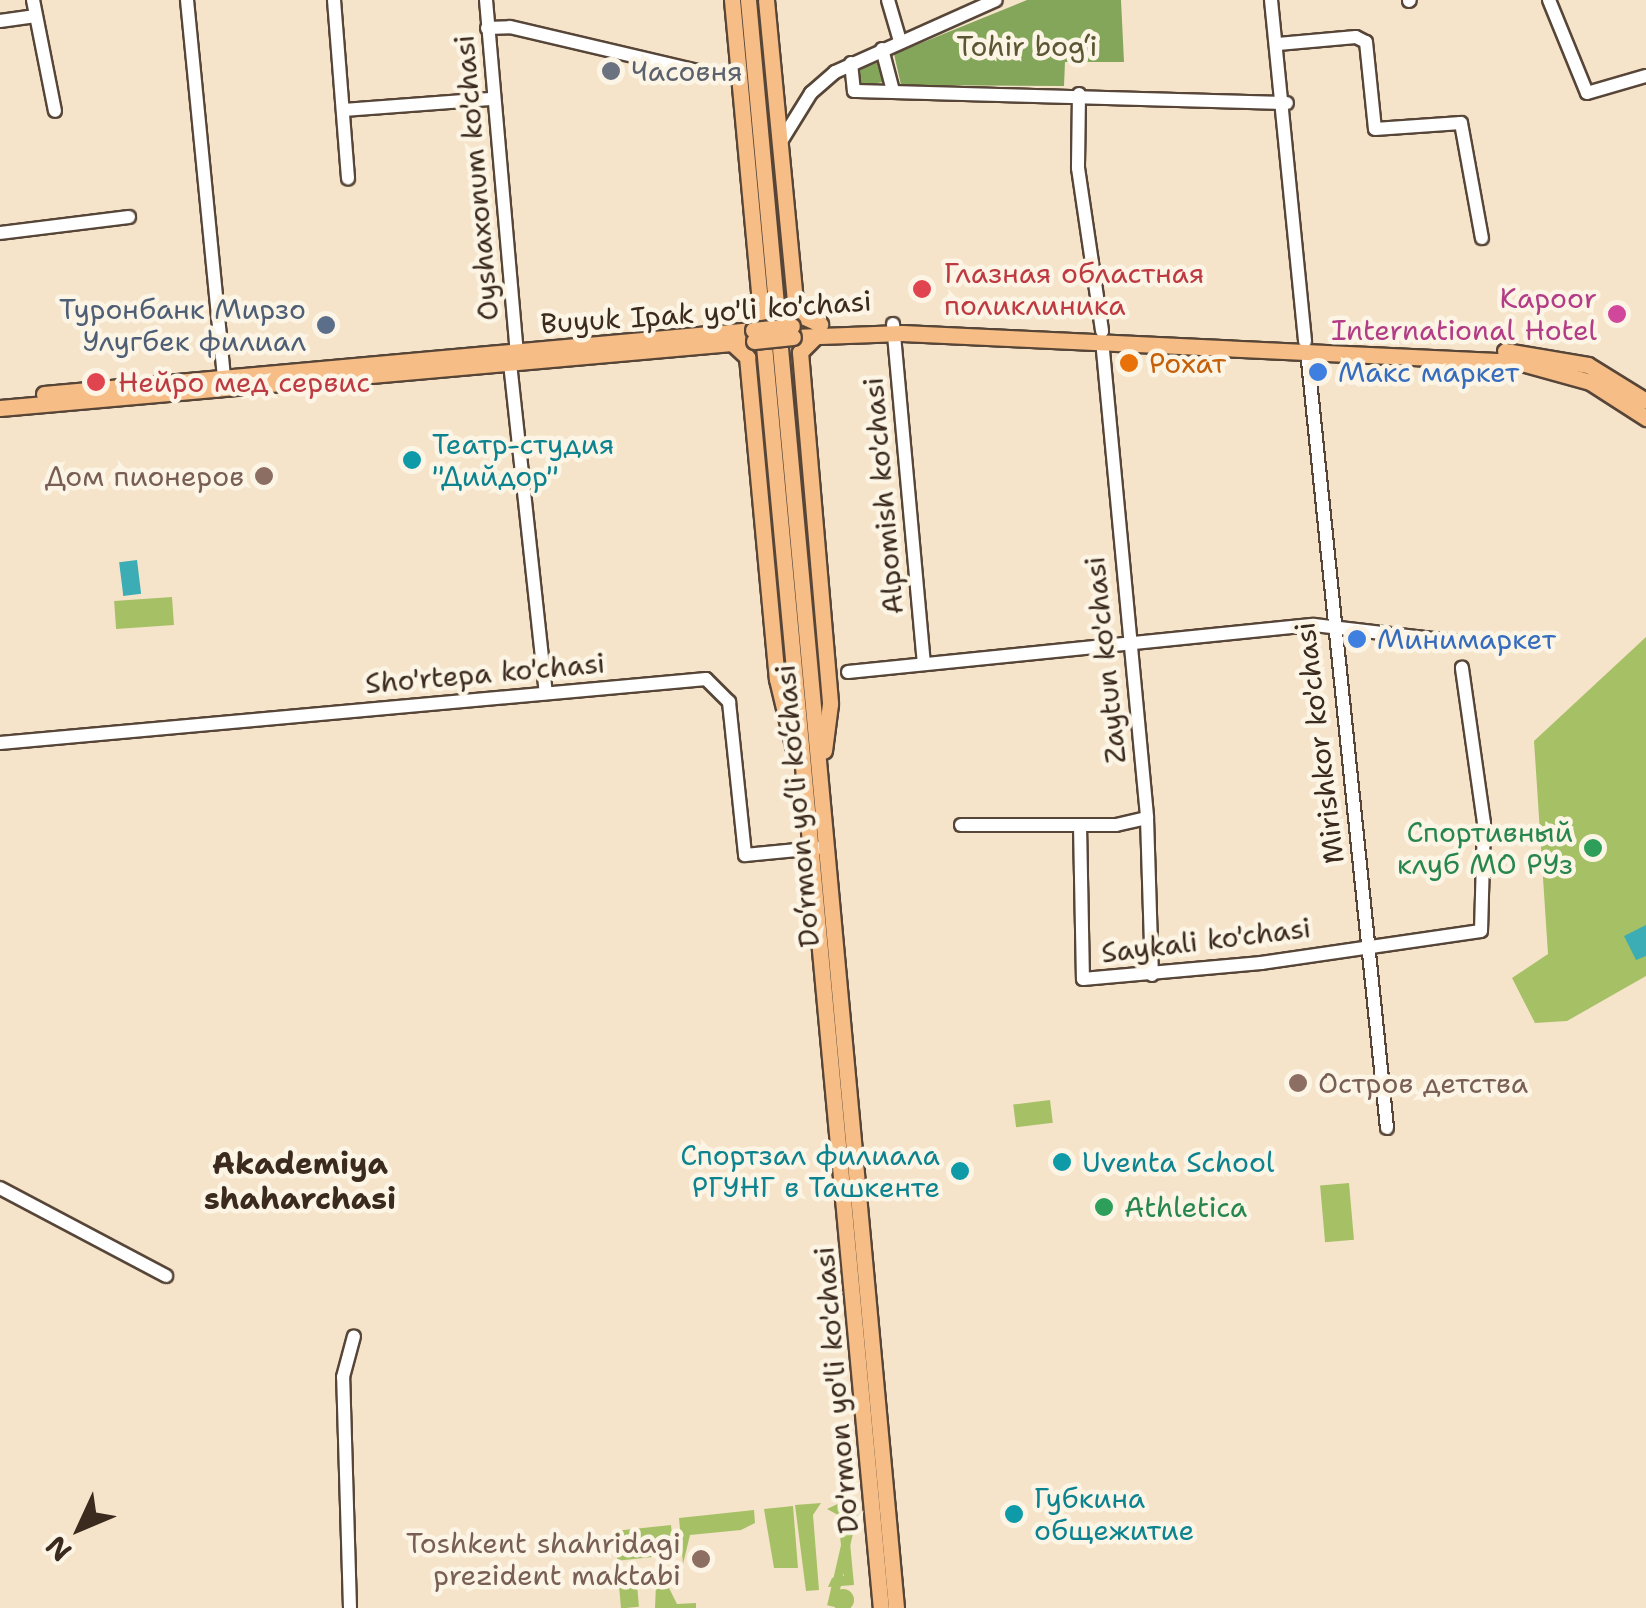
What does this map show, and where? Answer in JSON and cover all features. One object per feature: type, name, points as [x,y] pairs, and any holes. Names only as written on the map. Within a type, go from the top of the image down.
[{"type":"main road","name":"Do‘rmon yo‘li ko‘chasi","points":[[732,0],[813,792]]},
{"type":"main road","name":"Do‘rmon yo‘li ko‘chasi","points":[[748,0],[818,848],[896,1608]]},
{"type":"main road","points":[[766,0],[794,303],[802,316],[820,329],[804,341],[800,352],[830,704],[813,792]]},
{"type":"main road","name":"Buyuk Ipak yo'li ko'chasi","points":[[0,408],[225,383],[753,335],[893,328],[1543,354],[1595,368],[1646,402]]},
{"type":"main road","name":"Buyuk Ipak yo'li ko'chasi","points":[[513,357],[728,343],[753,335]]},
{"type":"main road","points":[[728,343],[747,356],[777,679],[813,792]]},
{"type":"main road","name":"Buyuk Ipak yo'li ko'chasi","points":[[1306,346],[1542,366],[1590,382],[1646,418]]},
{"type":"main road","name":"Buyuk Ipak yo'li ko'chasi","points":[[0,398],[225,383]]},
{"type":"main road","name":"Do‘rmon yo‘li ko‘chasi","points":[[818,848],[840,1167]]},
{"type":"main road","name":"Do'rmon yo'li ko'chasi","points":[[840,1167],[881,1608]]},
{"type":"street","points":[[34,0],[55,111]]},
{"type":"street","points":[[187,0],[225,383]]},
{"type":"street","points":[[334,0],[348,178]]},
{"type":"street","name":"Oyshaxonum ko'chasi","points":[[486,0],[513,357],[546,693]]},
{"type":"street","points":[[888,0],[900,41]]},
{"type":"street","points":[[777,110],[807,98],[851,63],[996,0]]},
{"type":"street","name":"Mirishkor ko'chasi","points":[[1272,0],[1286,103],[1330,626],[1387,1128]]},
{"type":"street","points":[[1549,0],[1587,94],[1646,76]]},
{"type":"street","points":[[0,21],[36,16]]},
{"type":"street","points":[[487,28],[510,26],[714,75]]},
{"type":"street","points":[[1278,44],[1356,37],[1366,42],[1375,128],[1461,123],[1482,238]]},
{"type":"street","points":[[882,49],[892,90]]},
{"type":"street","points":[[851,63],[851,90],[1286,103]]},
{"type":"street","name":"Zaytun ko'chasi","points":[[1079,94],[1078,168],[1102,336],[1147,818],[1152,975]]},
{"type":"street","points":[[780,143],[807,98]]},
{"type":"street","points":[[343,110],[491,99]]},
{"type":"street","points":[[0,232],[129,218]]},
{"type":"street","name":"Alpomish ko'chasi","points":[[893,328],[924,664]]},
{"type":"street","points":[[848,672],[1330,626],[1467,642]]},
{"type":"street","name":"Saykali ko'chasi","points":[[1080,825],[1083,979],[1152,975],[1482,930],[1484,822],[1462,668]]},
{"type":"street","name":"Sho'rtepa ko'chasi","points":[[0,743],[700,678],[716,683],[729,702],[746,855],[818,848]]},
{"type":"street","points":[[961,825],[1080,825],[1147,818]]},
{"type":"street","points":[[0,1188],[166,1276]]},
{"type":"street","points":[[350,1608],[344,1377],[354,1336]]},
{"type":"green space","name":"Tohir bog‘i","points":[[1027,0],[1121,0],[1124,62],[1065,62],[1064,86],[901,85],[894,54]]},
{"type":"green space","points":[[879,62],[884,82],[856,86],[857,71]]},
{"type":"green space","points":[[172,597],[174,625],[116,629],[114,601]]},
{"type":"green space","name":"Спортивный клуб МО РУз","points":[[1646,637],[1646,976],[1567,1021],[1535,1023],[1512,978],[1548,954],[1534,741]]},
{"type":"green space","points":[[1050,1100],[1053,1123],[1016,1127],[1013,1105]]},
{"type":"green space","points":[[1349,1183],[1354,1240],[1325,1242],[1320,1186]]},
{"type":"green space","points":[[846,1500],[854,1585],[828,1587],[832,1578],[844,1576],[838,1515],[827,1509]]},
{"type":"green space","points":[[851,1502],[860,1504],[836,1607],[827,1605]]},
{"type":"green space","points":[[821,1503],[813,1515],[819,1590],[806,1591],[795,1505]]},
{"type":"green space","points":[[793,1506],[798,1568],[774,1568],[764,1509]]},
{"type":"green space","points":[[754,1510],[755,1523],[741,1530],[690,1535],[683,1564],[679,1518]]},
{"type":"green space","points":[[671,1525],[674,1555],[617,1561],[614,1531]]},
{"type":"green space","points":[[636,1573],[639,1607],[621,1608],[618,1575]]},
{"type":"green space","points":[[656,1584],[668,1586],[677,1604],[696,1603],[696,1608],[655,1608]]},
{"type":"green space","points":[[839,1589],[847,1589],[854,1600],[847,1611],[839,1611],[832,1604],[832,1596]]},
{"type":"water","points":[[137,560],[141,594],[123,596],[119,562]]},
{"type":"water","points":[[1646,925],[1646,956],[1636,960],[1624,936]]},
{"type":"place","name":"Часовня","points":[[611,71]]},
{"type":"place","name":"Глазная областная поликлиника","points":[[922,289]]},
{"type":"place","name":"Kapoor International Hotel","points":[[1617,314]]},
{"type":"place","name":"Туронбанк Мирзо Улугбек филиал","points":[[326,325]]},
{"type":"place","name":"Рохат","points":[[1129,363]]},
{"type":"place","name":"Макс маркет","points":[[1318,372]]},
{"type":"place","name":"Нейро мед сервис","points":[[96,382]]},
{"type":"place","name":"Театр-студия \"Дийдор\"","points":[[412,460]]},
{"type":"place","name":"Дом пионеров","points":[[264,476]]},
{"type":"place","name":"Минимаркет","points":[[1357,639]]},
{"type":"place","name":"Спортивный клуб МО РУз","points":[[1593,848]]},
{"type":"place","name":"Остров детства","points":[[1298,1083]]},
{"type":"place","name":"Uventa School","points":[[1062,1162]]},
{"type":"place","name":"Спортзал филиала РГУНГ в Ташкенте","points":[[960,1171]]},
{"type":"place","name":"Athletica","points":[[1104,1207]]},
{"type":"place","name":"Губкина общежитие","points":[[1014,1514]]},
{"type":"place","name":"Toshkent shahridagi prezident maktabi","points":[[701,1559]]},
{"type":"district","name":"Akademiya shaharchasi","points":[[300,1181]]}]
